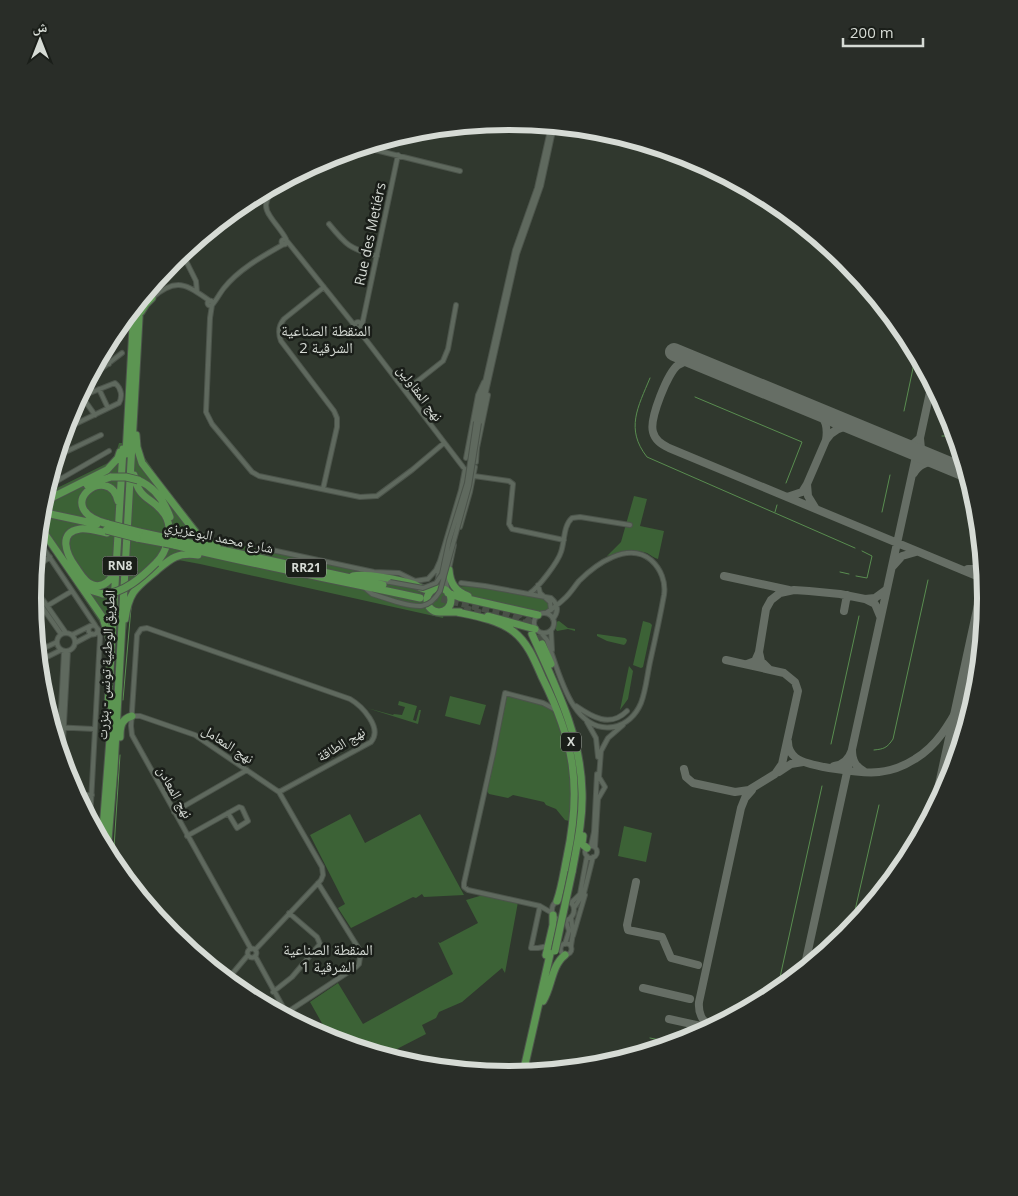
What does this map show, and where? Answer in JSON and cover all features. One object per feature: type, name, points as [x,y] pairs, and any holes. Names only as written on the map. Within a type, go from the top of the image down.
[{"type":"highway","points":[[139,316],[144,305]]},
{"type":"highway","name":"الطريق الوطنية تونس - بنزرت","points":[[108,839],[114,768],[139,311]]},
{"type":"highway","name":"الطريق الوطنية تونس - بنزرت","points":[[103,830],[115,670],[133,320]]},
{"type":"highway","name":"RN8","points":[[107,775],[105,761],[122,445],[127,385],[131,363]]},
{"type":"highway","points":[[134,426],[137,447],[142,463],[196,533],[208,542],[245,559]]},
{"type":"highway","points":[[46,532],[55,542],[83,584],[93,592],[113,594],[156,563],[166,546],[169,526],[165,514],[145,498],[137,487],[134,475],[132,441]]},
{"type":"highway","points":[[52,498],[107,470],[118,458],[122,445]]},
{"type":"highway","points":[[51,501],[92,482],[110,477],[126,477],[138,480],[151,488],[161,499],[170,516],[171,537],[163,560],[149,575]]},
{"type":"highway","points":[[107,528],[89,517],[82,506],[83,497],[94,487],[105,486],[116,494],[119,521]]},
{"type":"highway","name":"شارع محمد البوعزيزي","points":[[49,515],[420,596],[363,580],[346,579]]},
{"type":"highway","points":[[107,528],[75,530],[67,538],[65,544],[67,554],[82,577],[95,586],[107,583],[114,571],[117,549]]},
{"type":"highway","points":[[45,534],[103,618],[110,637],[110,661]]},
{"type":"highway","points":[[120,640],[130,598],[139,584],[167,560],[184,554],[245,559]]},
{"type":"highway","points":[[449,570],[453,585],[461,593],[508,606]]},
{"type":"highway","points":[[346,579],[365,574],[413,584],[425,590],[444,589],[448,593],[459,597],[542,614]]},
{"type":"highway","name":"شارع محمد البوعزيزي","points":[[346,579],[366,589],[427,604]]},
{"type":"highway","points":[[396,580],[412,580]]},
{"type":"highway","points":[[434,589],[427,596],[427,604],[434,611],[486,615],[536,632]]},
{"type":"highway","points":[[443,612],[450,604],[448,593]]},
{"type":"highway","points":[[458,612],[502,624],[516,634],[531,653],[558,710],[571,758],[575,808],[571,840],[556,902]]},
{"type":"highway","name":"X","points":[[514,628],[528,641],[534,652],[561,709],[573,748],[579,800],[570,871]]},
{"type":"highway","name":"X","points":[[536,632],[569,718],[579,755],[582,781],[581,822],[570,871]]},
{"type":"highway","points":[[542,644],[573,720],[579,755]]},
{"type":"highway","points":[[114,768],[118,755],[121,724],[124,719],[132,716]]},
{"type":"highway","points":[[582,781],[585,790],[586,806],[582,843],[590,849]]},
{"type":"highway","points":[[525,1065],[570,871]]},
{"type":"highway","points":[[530,1065],[543,1001],[551,949],[553,914]]},
{"type":"highway","points":[[536,1016],[535,1008],[546,957],[551,949]]},
{"type":"highway","points":[[543,1001],[548,992],[556,964],[565,955]]},
{"type":"street","points":[[267,549],[374,572],[423,588],[436,583],[442,575],[449,541],[467,483],[477,423],[515,250],[537,188],[551,132]]},
{"type":"street","points":[[376,150],[460,171]]},
{"type":"street","name":"Rue des Metiérs","points":[[359,325],[364,318],[398,155]]},
{"type":"street","points":[[268,198],[266,200],[267,212],[279,228],[284,242],[295,249],[349,319],[359,325]]},
{"type":"street","points":[[329,224],[347,245],[359,251],[377,256]]},
{"type":"street","points":[[284,242],[235,278],[211,304],[206,405],[212,424],[252,472],[259,476],[360,497],[377,496],[444,443]]},
{"type":"street","points":[[186,260],[196,281],[197,292]]},
{"type":"street","points":[[155,292],[174,285],[186,286],[197,292],[211,304]]},
{"type":"street","points":[[322,489],[337,427],[337,418],[334,411],[281,341],[279,332],[280,324],[284,319],[324,287]]},
{"type":"street","points":[[405,392],[443,361],[448,349],[456,305]]},
{"type":"street","name":"نهج المقاولين","points":[[359,325],[366,341],[464,468]]},
{"type":"street","points":[[101,370],[122,354]]},
{"type":"street","points":[[107,360],[109,364]]},
{"type":"street","points":[[434,589],[440,561],[461,490],[464,468],[462,463],[465,458],[478,395],[487,380]]},
{"type":"street","points":[[448,593],[446,583],[474,476],[477,448],[490,388],[487,380]]},
{"type":"street","points":[[75,424],[119,403],[121,392],[116,384],[112,384],[88,393]]},
{"type":"street","points":[[99,389],[108,408]]},
{"type":"street","points":[[85,401],[95,415]]},
{"type":"street","points":[[366,589],[372,594],[412,606],[425,606],[440,591],[470,486],[477,423]]},
{"type":"street","points":[[65,452],[101,435]]},
{"type":"street","points":[[56,481],[109,451]]},
{"type":"street","points":[[455,458],[472,457],[475,464]]},
{"type":"street","points":[[464,468],[470,470],[475,464]]},
{"type":"street","points":[[474,476],[509,481],[513,484],[509,524],[512,529],[564,540]]},
{"type":"street","points":[[530,594],[558,561],[568,522],[575,517],[630,525]]},
{"type":"street","points":[[44,548],[90,618],[96,633],[75,643],[73,648],[45,659]]},
{"type":"street","points":[[571,903],[580,894],[596,822],[598,799],[605,787],[599,777],[601,751],[608,738],[638,709],[643,697],[661,612],[665,589],[661,572],[650,559],[640,554],[619,555],[593,570],[581,580],[564,600],[534,621],[536,632],[547,640],[562,685],[594,733],[598,748],[596,822]]},
{"type":"street","points":[[42,562],[50,557]]},
{"type":"street","points":[[412,580],[420,581],[428,578],[436,570],[440,561]]},
{"type":"street","points":[[363,580],[396,580]]},
{"type":"street","points":[[461,583],[551,598],[557,605],[557,612],[553,619],[554,624],[551,631],[552,652]]},
{"type":"street","points":[[538,585],[542,595],[550,602],[551,610]]},
{"type":"street","points":[[41,609],[72,591]]},
{"type":"street","points":[[41,600],[61,634]]},
{"type":"street","points":[[41,603],[66,633]]},
{"type":"street","points":[[542,614],[553,619]]},
{"type":"street","points":[[93,627],[89,631],[98,645]]},
{"type":"street","points":[[61,634],[72,635],[93,627]]},
{"type":"street","points":[[91,809],[100,635],[93,627]]},
{"type":"street","name":"نهج الطاقة","points":[[138,632],[147,628],[350,699],[360,706],[374,728],[375,736],[371,742],[279,792]]},
{"type":"street","points":[[536,632],[551,631]]},
{"type":"street","name":"نهج المعادن","points":[[138,632],[131,730],[134,739],[187,836],[253,949]]},
{"type":"street","points":[[44,648],[57,642],[61,634]]},
{"type":"street","points":[[72,635],[75,643]]},
{"type":"street","points":[[57,642],[64,651],[62,735]]},
{"type":"street","points":[[558,710],[543,703],[505,693],[464,887],[468,890],[540,906],[553,914],[558,920],[566,921],[571,917]]},
{"type":"street","points":[[543,703],[549,702],[553,698]]},
{"type":"street","points":[[574,705],[603,720],[616,719],[627,712]]},
{"type":"street","name":"نهج المعامل","points":[[132,716],[140,716],[192,734],[279,792]]},
{"type":"street","points":[[584,718],[593,724],[603,727],[617,726],[626,722]]},
{"type":"street","points":[[62,728],[94,728]]},
{"type":"street","points":[[61,733],[62,728]]},
{"type":"street","points":[[174,812],[246,770]]},
{"type":"street","points":[[232,974],[248,955],[248,952],[323,877],[322,867],[279,792]]},
{"type":"street","points":[[85,795],[92,795]]},
{"type":"street","points":[[187,836],[228,813],[241,807],[248,820],[237,828],[228,813]]},
{"type":"street","points":[[572,936],[571,917],[574,908],[581,900],[593,857],[597,853],[590,849]]},
{"type":"street","points":[[590,849],[593,857]]},
{"type":"street","points":[[289,1011],[356,967],[360,960],[359,949],[318,883]]},
{"type":"street","points":[[566,921],[569,931],[565,944],[560,950],[565,955],[571,953],[572,936],[582,908],[585,888]]},
{"type":"street","points":[[540,906],[564,899],[571,903],[574,908]]},
{"type":"street","points":[[553,914],[552,908],[556,902]]},
{"type":"street","points":[[540,906],[531,948],[535,948],[546,957]]},
{"type":"street","points":[[274,992],[292,977],[320,944],[317,937],[289,913]]},
{"type":"street","points":[[565,944],[570,946]]},
{"type":"street","points":[[535,948],[551,949]]},
{"type":"street","points":[[253,949],[283,1007]]},
{"type":"street","points":[[248,955],[255,956]]},
{"type":"green space","points":[[119,443],[138,443],[138,448],[160,480],[206,538],[430,587],[478,586],[543,598],[549,602],[549,607],[547,611],[531,612],[448,595],[443,618],[173,559],[138,591],[130,608],[126,631],[105,630],[45,540],[54,490],[114,460]]},
{"type":"green space","points":[[634,496],[647,499],[640,526],[664,531],[658,559],[647,553],[637,551],[607,556],[621,542]]},
{"type":"green space","points":[[559,621],[568,628],[575,629],[575,631],[568,629],[557,631],[555,628],[556,622]]},
{"type":"green space","points":[[643,621],[652,625],[643,667],[641,668],[633,665]]},
{"type":"green space","points":[[597,634],[625,638],[627,640],[624,645],[607,641],[597,636]]},
{"type":"green space","points":[[629,666],[633,671],[628,699],[620,710]]},
{"type":"green space","points":[[450,696],[486,705],[480,725],[445,716]]},
{"type":"green space","points":[[507,696],[542,704],[562,716],[575,773],[569,821],[565,820],[556,809],[546,805],[544,802],[513,795],[508,798],[489,794],[487,791]]},
{"type":"green space","points":[[399,701],[417,706],[413,720],[416,721],[419,710],[421,710],[418,724],[367,708],[393,715],[402,715],[405,707],[398,705]]},
{"type":"green space","points":[[350,814],[365,843],[420,814],[464,895],[424,897],[422,894],[351,928],[338,908],[345,904],[310,835]]},
{"type":"green space","points":[[624,826],[652,833],[646,862],[618,856]]},
{"type":"green space","points":[[483,895],[518,902],[505,973],[502,968],[462,1002],[439,1012],[436,1018],[422,1025],[426,1034],[393,1051],[359,1041],[322,1027],[323,1025],[310,1002],[338,983],[363,1024],[453,974],[438,942],[440,943],[478,923],[466,900]]},
{"type":"waterway","points":[[904,411],[914,364]]},
{"type":"waterway","points":[[650,378],[638,408],[635,427],[636,437],[647,457],[855,548]]},
{"type":"waterway","points":[[695,397],[802,442],[786,483]]},
{"type":"waterway","points":[[942,436],[947,436]]},
{"type":"waterway","points":[[882,512],[890,475]]},
{"type":"waterway","points":[[775,512],[777,505]]},
{"type":"waterway","points":[[856,576],[867,578],[872,556],[862,551]]},
{"type":"waterway","points":[[840,572],[849,574]]},
{"type":"waterway","points":[[874,750],[885,748],[893,739],[928,580]]},
{"type":"waterway","points":[[123,700],[131,608]]},
{"type":"waterway","points":[[831,744],[859,616]]},
{"type":"waterway","points":[[114,848],[120,755]]},
{"type":"waterway","points":[[780,979],[822,786]]},
{"type":"waterway","points":[[854,913],[879,805]]},
{"type":"waterway","points":[[650,1038],[661,1040]]},
{"type":"taxiway","points":[[701,363],[695,361],[684,362],[678,365],[669,377],[654,417],[653,432],[657,440],[669,448],[976,576]]},
{"type":"taxiway","points":[[806,959],[930,393]]},
{"type":"taxiway","points":[[817,411],[826,424],[826,440],[839,429],[856,427]]},
{"type":"taxiway","points":[[902,446],[912,445],[920,438],[921,449],[928,457]]},
{"type":"taxiway","points":[[807,484],[826,440]]},
{"type":"taxiway","points":[[914,473],[918,467],[937,461]]},
{"type":"taxiway","points":[[787,497],[802,492],[807,484],[808,496],[816,509]]},
{"type":"taxiway","points":[[893,566],[902,556],[916,552]]},
{"type":"taxiway","points":[[968,569],[976,569]]},
{"type":"taxiway","points":[[724,576],[789,590]]},
{"type":"taxiway","points":[[759,652],[766,609],[771,600],[780,593],[794,590],[809,591],[865,599]]},
{"type":"taxiway","points":[[880,616],[875,604],[865,599],[875,598],[886,590]]},
{"type":"taxiway","points":[[844,611],[847,595]]},
{"type":"taxiway","points":[[747,664],[755,661],[759,652],[761,661],[769,669]]},
{"type":"taxiway","points":[[684,769],[686,777],[693,783],[735,792],[749,790],[775,774],[782,764],[798,691],[795,682],[784,673],[726,660]]},
{"type":"taxiway","points":[[788,742],[789,749],[796,758],[812,764],[861,772],[888,771],[911,762],[930,748],[948,726],[962,701]]},
{"type":"taxiway","points":[[834,766],[845,761],[852,750],[855,763],[865,772]]},
{"type":"taxiway","points":[[779,772],[791,764],[803,762]]},
{"type":"taxiway","points":[[706,1022],[701,1017],[699,1002],[741,808],[745,798],[752,790]]},
{"type":"taxiway","points":[[636,882],[627,925],[628,930],[662,937],[671,958],[698,965]]},
{"type":"taxiway","points":[[643,988],[690,999]]},
{"type":"taxiway","points":[[669,1019],[699,1025]]},
{"type":"runway","points":[[674,352],[959,470]]},
{"type":"runway","points":[[952,748],[974,645]]},
{"type":"tunnel","points":[[421,594],[506,614],[517,618],[528,627]]},
{"type":"tunnel","points":[[464,608],[494,617]]},
{"type":"tunnel","points":[[518,611],[533,625],[542,644]]},
{"type":"district","name":"المنقطة الصناعية الشرقية 2","points":[[326,340]]},
{"type":"district","name":"المنقطة الصناعية الشرقية 1","points":[[328,958]]}]
